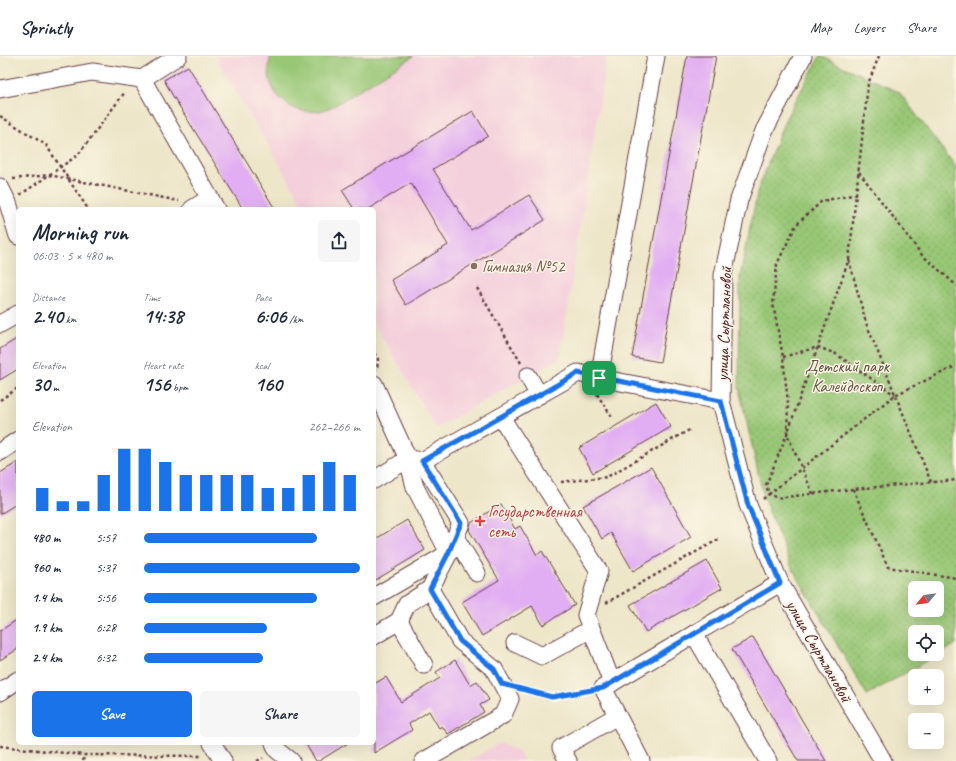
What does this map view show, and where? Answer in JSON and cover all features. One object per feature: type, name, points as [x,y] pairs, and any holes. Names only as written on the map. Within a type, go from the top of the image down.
[{"type":"street","points":[[0,89],[92,72],[139,79],[178,56]]},
{"type":"street","points":[[599,378],[656,56]]},
{"type":"street","name":"улица Сыртлановой","points":[[803,56],[764,132],[739,200],[723,275],[721,401],[748,505],[780,583],[883,761]]},
{"type":"street","points":[[139,79],[204,205]]},
{"type":"street","points":[[4,183],[16,229]]},
{"type":"street","points":[[0,324],[16,315]]},
{"type":"street","points":[[376,479],[501,417],[578,373],[721,401]]},
{"type":"street","points":[[528,376],[539,395]]},
{"type":"street","points":[[376,388],[415,460],[461,523],[448,554],[430,589],[407,604],[399,621],[376,635]]},
{"type":"street","points":[[501,417],[599,571],[588,622],[617,716],[641,761]]},
{"type":"street","points":[[0,452],[16,441]]},
{"type":"street","points":[[415,460],[415,487],[448,554]]},
{"type":"street","points":[[455,537],[477,573]]},
{"type":"street","points":[[376,596],[448,554]]},
{"type":"street","points":[[607,686],[780,583]]},
{"type":"street","points":[[424,761],[503,715],[510,699],[494,669],[460,641],[430,589]]},
{"type":"street","points":[[399,621],[424,665]]},
{"type":"street","points":[[515,643],[542,656],[588,622]]},
{"type":"street","points":[[694,634],[768,761]]},
{"type":"street","points":[[0,692],[16,681]]},
{"type":"street","points":[[568,761],[561,748],[617,716]]},
{"type":"street","points":[[275,745],[278,750],[291,761]]},
{"type":"path","points":[[879,56],[868,84],[849,259],[787,434],[766,485],[769,494],[777,498],[853,489],[956,480]]},
{"type":"path","points":[[8,203],[78,155],[139,79]]},
{"type":"path","points":[[0,116],[46,145],[87,207]]},
{"type":"path","points":[[859,171],[922,255],[956,285]]},
{"type":"path","points":[[4,183],[49,175],[204,205]]},
{"type":"path","points":[[813,494],[787,434],[788,403],[773,304],[777,264],[796,225],[822,201],[857,194]]},
{"type":"path","points":[[849,259],[866,323],[931,482]]},
{"type":"path","points":[[477,288],[528,376]]},
{"type":"path","points":[[782,357],[818,347],[836,354],[895,395]]},
{"type":"path","points":[[760,501],[895,395],[956,366]]},
{"type":"path","points":[[599,378],[597,394],[613,419]]},
{"type":"path","points":[[0,400],[16,389]]},
{"type":"path","points":[[543,483],[607,477],[691,429]]},
{"type":"path","points":[[853,489],[888,567],[956,578]]},
{"type":"path","points":[[588,622],[719,539]]},
{"type":"path","points":[[502,684],[552,697],[607,686]]},
{"type":"path","points":[[0,746],[84,755],[218,753]]},
{"type":"path","points":[[83,761],[84,755]]},
{"type":"shaded area","name":"Гимназия №52","points":[[215,56],[607,56],[560,358],[436,428],[376,326],[376,207],[305,207]]},
{"type":"shaded area","points":[[499,743],[518,751],[524,761],[469,761]]},
{"type":"green space","points":[[271,56],[414,56],[337,104],[324,110],[308,112],[291,107],[275,92],[269,77],[269,61]]},
{"type":"green space","name":"Детский парк Калейдоскоп","points":[[820,56],[899,92],[956,167],[956,644],[944,651],[944,625],[908,625],[908,661],[926,661],[912,669],[908,669],[908,672],[867,695],[792,568],[764,499],[739,388],[740,277],[758,189],[785,120]]},
{"type":"building","points":[[687,56],[716,56],[660,362],[632,357]]},
{"type":"building","points":[[188,66],[274,207],[242,207],[164,80]]},
{"type":"building","points":[[473,111],[488,136],[433,169],[471,230],[529,195],[545,220],[406,305],[391,280],[448,245],[411,183],[371,207],[353,207],[342,190]]},
{"type":"building","points":[[16,339],[16,370],[0,380],[0,349]]},
{"type":"building","points":[[656,402],[671,427],[593,473],[579,448]]},
{"type":"building","points":[[16,463],[16,504],[0,514],[0,473]]},
{"type":"building","points":[[651,467],[691,537],[633,571],[611,533],[602,539],[583,506]]},
{"type":"building","points":[[501,504],[515,529],[520,526],[537,555],[542,551],[575,605],[543,625],[532,606],[482,636],[462,602],[499,580],[469,530],[471,523]]},
{"type":"building","points":[[407,520],[425,550],[376,580],[376,539]]},
{"type":"building","points":[[707,561],[722,588],[646,632],[630,605]]},
{"type":"building","points":[[16,620],[16,650],[0,660],[0,631]]},
{"type":"building","points":[[753,637],[826,761],[798,761],[732,649]]},
{"type":"building","points":[[455,660],[470,685],[477,681],[489,700],[480,705],[484,712],[448,734],[442,726],[439,728],[429,711],[409,724],[412,730],[374,753],[374,745],[376,745],[376,683],[386,677],[401,702],[440,678],[436,672]]},
{"type":"building","points":[[306,745],[345,745],[319,761],[316,761]]},
{"type":"place","name":"Гимназия №52","points":[[474,266]]},
{"type":"place","name":"Государственная сеть","points":[[480,521]]},
{"type":"route","points":[[578,373],[599,378],[721,401],[748,505],[780,583],[603,688],[552,697],[502,684],[494,669],[460,641],[430,589],[448,554],[461,523],[422,461],[578,373]]}]
